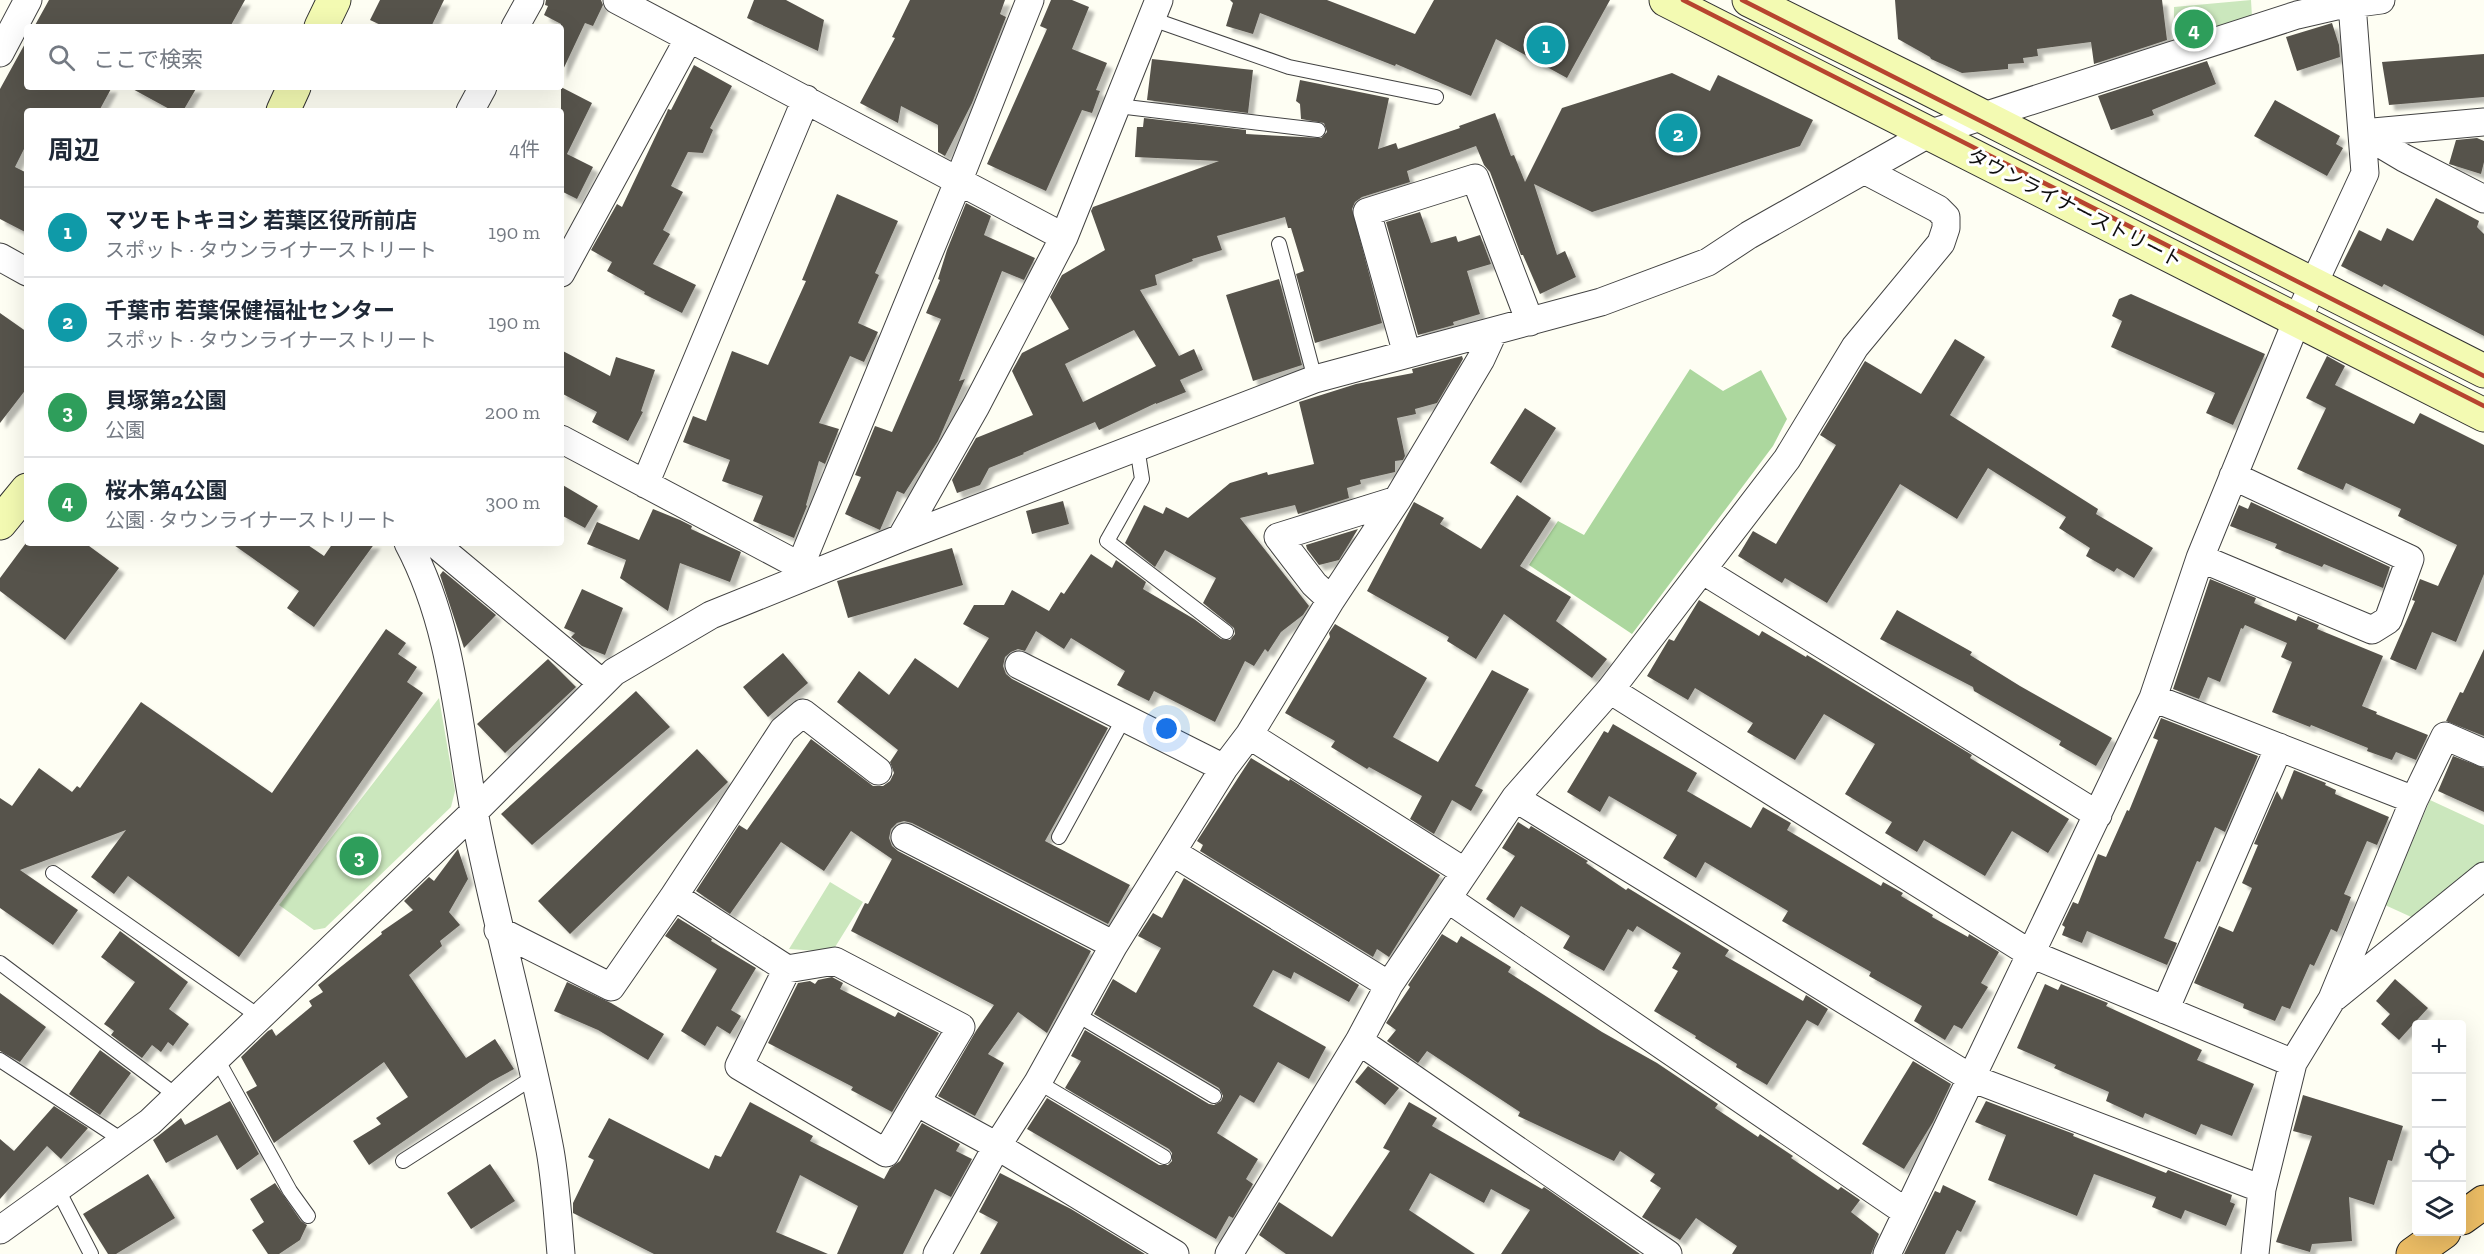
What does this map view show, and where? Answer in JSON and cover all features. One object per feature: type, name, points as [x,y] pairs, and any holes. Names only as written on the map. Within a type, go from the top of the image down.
[{"type":"highway","points":[[2466,1215],[2484,1202]]},
{"type":"highway","points":[[2413,1254],[2438,1236]]},
{"type":"street","points":[[0,53],[28,0]]},
{"type":"street","points":[[322,24],[334,0]]},
{"type":"street","points":[[517,24],[530,0]]},
{"type":"street","points":[[617,0],[1065,237]]},
{"type":"street","points":[[797,574],[1030,0]]},
{"type":"street","name":"タウンライナーストリート","points":[[1666,0],[2484,415]]},
{"type":"street","name":"タウンライナーストリート","points":[[1749,0],[2484,371]]},
{"type":"street","points":[[0,1230],[150,1122],[474,812],[614,672],[711,615],[797,574],[901,538],[1315,379],[1493,333],[1601,302],[1708,262],[1749,235],[1928,134],[2297,15],[2341,3],[2381,0]]},
{"type":"street","points":[[1887,1254],[2153,698],[2200,558],[2233,476],[2297,320],[2365,173],[2362,133],[2341,3]]},
{"type":"street","points":[[901,538],[976,406],[1065,237],[1156,9]]},
{"type":"street","points":[[564,267],[689,38]]},
{"type":"street","points":[[284,108],[293,90]]},
{"type":"street","points":[[472,108],[482,90]]},
{"type":"street","points":[[645,484],[806,99]]},
{"type":"street","points":[[2362,133],[2484,122]]},
{"type":"street","points":[[2362,133],[2404,158],[2484,199]]},
{"type":"street","points":[[1229,1254],[1359,1041],[1389,985],[1515,798],[1610,690],[1787,459],[1855,347],[1941,243],[1946,228],[1946,217],[1938,209],[1864,170]]},
{"type":"street","points":[[1407,354],[1367,212],[1475,178],[1530,322]]},
{"type":"street","points":[[0,257],[24,270]]},
{"type":"street","points":[[937,1254],[997,1146],[1038,1082],[1114,945],[1224,768],[1249,735],[1331,600],[1397,500],[1481,359],[1493,333]]},
{"type":"street","points":[[564,441],[645,484],[797,574]]},
{"type":"street","points":[[2200,558],[2372,630],[2388,620],[2410,559],[2233,476]]},
{"type":"street","points":[[0,523],[24,494]]},
{"type":"street","points":[[1331,600],[1314,584],[1278,537],[1397,500]]},
{"type":"street","points":[[410,546],[419,562],[441,626],[455,687],[474,812],[498,930],[550,1152],[562,1253]]},
{"type":"street","points":[[438,546],[602,683]]},
{"type":"street","points":[[1702,570],[2098,815]]},
{"type":"street","points":[[1019,664],[1224,768]]},
{"type":"street","points":[[1610,690],[2031,954],[2293,1063]]},
{"type":"street","points":[[2153,698],[2414,800]]},
{"type":"street","points":[[498,930],[610,987],[674,896],[783,730],[803,713],[878,771]]},
{"type":"street","points":[[1249,735],[1465,872]]},
{"type":"street","points":[[2255,1254],[2262,1189],[2293,1063],[2332,999],[2414,800],[2445,735],[2484,753]]},
{"type":"street","points":[[2165,1010],[2279,747]]},
{"type":"street","points":[[1515,798],[1971,1078],[2262,1189]]},
{"type":"street","points":[[905,837],[1114,945]]},
{"type":"street","points":[[1172,852],[1389,985]]},
{"type":"street","points":[[2332,999],[2484,876]]},
{"type":"street","points":[[674,896],[787,969],[835,961],[960,1027],[886,1153],[739,1066],[787,969]]},
{"type":"street","points":[[1448,899],[1906,1212]]},
{"type":"street","points":[[1359,1041],[1668,1254]]},
{"type":"street","points":[[916,1102],[997,1146],[1175,1254]]},
{"type":"lane","points":[[1156,9],[1289,67],[1436,97]]},
{"type":"lane","points":[[1118,106],[1318,130]]},
{"type":"lane","points":[[1279,244],[1315,379]]},
{"type":"lane","points":[[1137,447],[1142,478],[1107,541],[1226,632]]},
{"type":"lane","points":[[1059,837],[1124,718]]},
{"type":"lane","points":[[53,873],[260,1017]]},
{"type":"lane","points":[[0,963],[177,1096]]},
{"type":"lane","points":[[1076,1014],[1214,1096]]},
{"type":"lane","points":[[217,1059],[290,1191],[308,1216]]},
{"type":"lane","points":[[0,1060],[122,1140]]},
{"type":"lane","points":[[403,1161],[534,1077]]},
{"type":"lane","points":[[1038,1082],[1164,1157]]},
{"type":"lane","points":[[57,1188],[91,1254]]},
{"type":"green space","points":[[2251,0],[2252,17],[2174,42],[2174,7]]},
{"type":"green space","points":[[1690,369],[1723,391],[1761,370],[1787,419],[1773,446],[1632,634],[1529,565],[1558,521],[1584,535]]},
{"type":"green space","points":[[439,698],[455,791],[451,807],[325,928],[314,930],[279,905]]},
{"type":"green space","points":[[2430,800],[2484,825],[2484,872],[2420,921],[2385,905]]},
{"type":"green space","points":[[830,882],[863,902],[832,952],[789,949]]},
{"type":"building","points":[[49,0],[245,0],[232,24],[36,24]]},
{"type":"building","points":[[380,0],[444,0],[432,24],[379,24],[370,20]]},
{"type":"building","points":[[546,0],[601,0],[603,5],[593,26],[585,23],[564,68],[564,24],[544,15],[548,6],[545,5]]},
{"type":"building","points":[[754,0],[786,0],[824,20],[818,51],[747,18]]},
{"type":"building","points":[[910,0],[1005,0],[1000,14],[1006,17],[972,103],[945,156],[938,152],[938,125],[901,106],[898,123],[860,103],[895,38],[892,37]]},
{"type":"building","points":[[1051,0],[1072,0],[1089,7],[1072,49],[1107,63],[1096,90],[1100,91],[1092,113],[1082,110],[1046,191],[987,164],[1047,29],[1040,26]]},
{"type":"building","points":[[1230,0],[1327,0],[1415,34],[1434,0],[1610,0],[1567,78],[1496,39],[1471,96],[1396,64],[1395,66],[1260,13],[1253,34],[1226,26],[1233,3]]},
{"type":"building","points":[[1895,0],[2162,0],[2167,40],[2094,64],[2091,42],[2037,49],[2038,56],[2023,58],[2024,63],[2008,64],[2008,69],[1962,73],[1931,59],[1898,39]]},
{"type":"building","points":[[2332,23],[2340,57],[2297,71],[2286,37]]},
{"type":"building","points":[[24,45],[24,90],[110,90],[101,108],[24,108],[24,149],[15,167],[24,172],[24,231],[0,219],[0,89]]},
{"type":"building","points":[[2484,54],[2484,97],[2389,105],[2382,62]]},
{"type":"building","points":[[1152,59],[1253,70],[1248,113],[1147,100]]},
{"type":"building","points":[[2207,61],[2216,84],[2152,110],[2154,115],[2111,130],[2098,96]]},
{"type":"building","points":[[694,65],[732,86],[710,128],[713,130],[703,153],[688,152],[671,186],[683,192],[663,230],[670,234],[653,264],[696,285],[682,313],[644,294],[645,292],[607,271],[612,262],[591,250],[617,204],[622,207],[668,109],[671,110]]},
{"type":"building","points":[[1672,73],[1710,91],[1718,75],[1813,120],[1800,146],[1592,212],[1534,184],[1557,255],[1565,251],[1576,277],[1540,294],[1521,255],[1490,172],[1484,165],[1476,146],[1407,171],[1410,182],[1362,197],[1355,202],[1352,209],[1382,323],[1315,343],[1296,274],[1304,271],[1291,228],[1288,228],[1285,217],[1217,236],[1222,250],[1192,259],[1193,261],[1155,275],[1157,285],[1140,290],[1179,356],[1194,349],[1203,370],[1180,380],[1186,392],[1156,403],[1099,430],[1095,422],[1023,453],[989,468],[980,485],[957,493],[952,480],[976,438],[1033,415],[1012,371],[1022,353],[1069,329],[1050,297],[1062,275],[1105,250],[1091,211],[1093,207],[1219,161],[1135,157],[1137,127],[1143,127],[1144,118],[1246,130],[1246,134],[1321,138],[1327,132],[1324,123],[1301,119],[1300,104],[1296,101],[1300,80],[1389,98],[1378,149],[1396,143],[1398,149],[1460,128],[1459,126],[1495,113],[1511,156],[1514,155],[1525,182],[1562,108]],"holes":[[[1134,330],[1156,366],[1083,402],[1065,364]]]},
{"type":"building","points":[[564,89],[592,103],[567,154],[593,167],[577,199],[564,192],[564,108],[561,108],[561,90]]},
{"type":"building","points":[[134,90],[195,90],[185,108],[168,108]]},
{"type":"building","points":[[2275,100],[2340,136],[2336,144],[2343,148],[2327,176],[2254,136]]},
{"type":"building","points":[[2477,138],[2484,141],[2484,162],[2481,174],[2449,164],[2456,140]]},
{"type":"building","points":[[837,194],[898,221],[875,273],[879,275],[858,323],[878,332],[864,362],[850,356],[819,423],[839,429],[825,464],[819,461],[807,506],[794,538],[753,521],[763,496],[722,481],[730,460],[683,442],[693,416],[706,421],[732,351],[768,365],[806,281],[802,280]]},
{"type":"building","points":[[2436,198],[2479,221],[2477,227],[2484,234],[2484,336],[2384,284],[2382,287],[2341,266],[2359,230],[2381,241],[2387,228],[2413,241]]},
{"type":"building","points":[[966,203],[991,216],[984,235],[1035,258],[1024,280],[1002,271],[959,381],[965,379],[938,441],[904,494],[897,491],[880,530],[845,514],[861,477],[855,475],[875,426],[892,432],[941,319],[926,313],[940,280],[938,279],[947,250]]},
{"type":"building","points":[[1420,212],[1431,243],[1456,236],[1458,242],[1480,235],[1491,264],[1467,271],[1480,314],[1453,322],[1454,325],[1418,335],[1386,222]]},
{"type":"building","points":[[1279,279],[1302,365],[1253,381],[1226,295]]},
{"type":"building","points":[[2131,294],[2265,354],[2233,425],[2206,413],[2215,393],[2111,347],[2122,321],[2112,316],[2119,299]]},
{"type":"building","points":[[0,313],[24,330],[24,392],[0,423]]},
{"type":"building","points":[[1955,339],[1985,357],[1950,415],[2098,509],[2096,514],[2153,548],[2134,578],[2117,568],[2114,572],[2086,556],[2090,548],[2059,528],[2066,517],[1988,468],[1957,519],[1900,484],[1827,603],[1785,578],[1782,583],[1738,556],[1753,531],[1776,544],[1836,445],[1820,435],[1865,361],[1921,394]]},
{"type":"building","points":[[564,352],[610,376],[616,357],[655,370],[641,411],[643,412],[628,441],[592,422],[597,412],[564,395]]},
{"type":"building","points":[[1462,356],[1463,359],[1437,403],[1415,409],[1416,414],[1397,418],[1405,456],[1403,460],[1395,461],[1395,472],[1360,480],[1361,484],[1347,488],[1349,498],[1298,514],[1295,505],[1240,518],[1309,606],[1303,615],[1281,632],[1268,652],[1265,649],[1254,666],[1245,661],[1215,722],[1154,691],[1149,701],[1117,685],[1125,671],[1071,638],[1064,649],[1036,631],[1025,651],[1018,649],[1005,657],[1003,666],[1006,674],[1012,679],[1108,728],[1045,841],[1130,885],[1108,924],[912,823],[904,821],[897,823],[891,829],[889,838],[892,846],[898,851],[1091,951],[1047,1033],[1018,1012],[988,1054],[1004,1063],[975,1116],[938,1096],[994,1005],[851,931],[892,859],[851,831],[824,871],[781,842],[730,914],[696,891],[739,825],[747,830],[811,739],[873,786],[883,786],[890,781],[894,773],[890,762],[898,750],[837,702],[859,671],[889,695],[915,658],[958,688],[989,638],[963,624],[974,605],[1004,605],[1012,590],[1049,611],[1061,592],[1064,594],[1091,554],[1112,568],[1116,560],[1146,582],[1143,589],[1194,619],[1221,639],[1230,640],[1235,634],[1234,628],[1203,603],[1216,578],[1165,550],[1155,567],[1125,543],[1144,505],[1163,514],[1166,507],[1188,518],[1230,483],[1267,472],[1268,475],[1314,464],[1299,402],[1356,384],[1413,373],[1412,369]]},
{"type":"building","points":[[2327,356],[2345,366],[2335,385],[2414,424],[2420,413],[2484,445],[2484,574],[2456,642],[2432,632],[2416,670],[2390,659],[2415,601],[2412,600],[2420,579],[2438,586],[2457,545],[2398,516],[2401,509],[2346,483],[2343,490],[2297,469],[2326,408],[2306,398]]},
{"type":"building","points":[[1525,408],[1556,428],[1521,483],[1490,463]]},
{"type":"building","points":[[564,486],[598,506],[585,528],[564,517]]},
{"type":"building","points":[[1517,495],[1551,518],[1520,566],[1571,597],[1556,621],[1607,659],[1592,678],[1504,614],[1476,659],[1447,641],[1449,637],[1367,591],[1414,502],[1444,518],[1440,524],[1481,549]]},
{"type":"building","points":[[1063,501],[1069,524],[1032,534],[1026,511]]},
{"type":"building","points":[[2251,502],[2390,567],[2383,588],[2324,564],[2322,567],[2275,548],[2277,544],[2230,526],[2239,505],[2248,509]]},
{"type":"building","points":[[653,509],[680,520],[692,526],[691,529],[741,552],[730,582],[680,563],[668,611],[620,578],[626,560],[587,544],[597,522],[639,540]]},
{"type":"building","points":[[1358,529],[1339,560],[1319,565],[1307,549],[1306,545]]},
{"type":"building","points":[[24,546],[89,546],[119,568],[65,640],[0,591],[0,578]]},
{"type":"building","points":[[235,546],[309,546],[324,556],[331,546],[373,546],[314,627],[287,608],[299,591]]},
{"type":"building","points":[[952,548],[963,585],[848,618],[837,581]]},
{"type":"building","points":[[443,571],[496,615],[464,648],[440,575]]},
{"type":"building","points":[[2210,579],[2256,598],[2254,603],[2296,621],[2298,616],[2319,625],[2317,629],[2383,656],[2362,706],[2428,735],[2416,760],[2396,752],[2392,760],[2311,725],[2310,727],[2272,712],[2292,662],[2281,657],[2287,643],[2245,625],[2243,629],[2241,628],[2220,682],[2208,677],[2199,699],[2173,689]]},
{"type":"building","points":[[582,589],[623,608],[605,655],[582,646],[571,637],[575,633],[564,628]]},
{"type":"building","points":[[1699,600],[1759,636],[1762,631],[1806,657],[1807,655],[1972,755],[1970,758],[2069,819],[2048,853],[2012,831],[1985,876],[1924,840],[1917,852],[1885,833],[1892,822],[1845,794],[1875,744],[1824,714],[1795,760],[1747,732],[1753,723],[1695,688],[1688,700],[1647,676],[1669,639],[1674,641]]},
{"type":"building","points":[[1897,610],[1972,652],[1970,655],[2020,686],[2112,738],[2096,766],[2059,745],[2061,741],[1974,691],[1973,687],[1880,639]]},
{"type":"building","points":[[1335,624],[1427,678],[1393,737],[1438,762],[1492,670],[1529,689],[1475,786],[1483,790],[1471,811],[1452,800],[1434,834],[1410,819],[1422,796],[1369,767],[1367,769],[1331,747],[1335,741],[1285,713],[1330,637],[1329,633]]},
{"type":"building","points":[[386,629],[406,643],[398,654],[417,667],[407,682],[423,693],[239,957],[128,876],[114,894],[91,877],[126,830],[20,870],[78,910],[53,945],[0,908],[0,798],[12,806],[39,768],[72,792],[77,786],[80,788],[141,702],[272,793]]},
{"type":"building","points":[[2484,649],[2484,736],[2446,721],[2460,692],[2463,693]]},
{"type":"building","points":[[783,653],[808,683],[768,717],[743,687]]},
{"type":"building","points":[[548,659],[576,687],[505,753],[477,724]]},
{"type":"building","points":[[636,691],[670,727],[532,845],[501,814]]},
{"type":"building","points":[[2161,718],[2258,756],[2225,832],[2215,827],[2200,862],[2197,861],[2164,938],[2177,943],[2167,965],[2087,931],[2082,943],[2062,935],[2065,927],[2062,925],[2073,902],[2078,904],[2098,854],[2106,857],[2127,810],[2129,811],[2158,740],[2153,738]]},
{"type":"building","points":[[1613,724],[1697,773],[1687,791],[1751,828],[1763,807],[1791,823],[1787,830],[1881,886],[1883,882],[1903,893],[1901,896],[1933,915],[1932,917],[1968,937],[1969,934],[1999,952],[1981,983],[1988,987],[1962,1029],[1954,1025],[1945,1040],[1914,1021],[1922,1006],[1869,976],[1871,972],[1782,921],[1788,911],[1705,862],[1696,878],[1663,858],[1677,835],[1609,796],[1600,812],[1567,792],[1604,731],[1608,733]]},
{"type":"building","points":[[697,749],[728,782],[570,934],[538,901]]},
{"type":"building","points":[[2453,756],[2484,768],[2484,812],[2438,791]]},
{"type":"building","points":[[1251,758],[1289,781],[1290,779],[1440,875],[1389,957],[1377,949],[1373,957],[1200,851],[1203,845],[1197,841]]},
{"type":"building","points":[[2294,770],[2326,783],[2325,785],[2336,790],[2335,794],[2389,817],[2377,845],[2367,841],[2344,894],[2351,897],[2337,932],[2331,929],[2314,966],[2310,964],[2290,1009],[2282,1006],[2275,1021],[2243,1008],[2244,1004],[2194,983],[2219,926],[2233,932],[2252,888],[2242,883],[2258,845],[2254,844],[2277,791],[2282,800]]},
{"type":"building","points":[[1518,822],[1529,829],[1531,826],[1588,861],[1586,863],[1626,890],[1628,888],[1729,950],[1725,956],[1803,1001],[1806,995],[1828,1009],[1818,1026],[1807,1020],[1767,1085],[1736,1067],[1737,1064],[1695,1038],[1696,1036],[1654,1011],[1678,971],[1672,968],[1681,953],[1637,926],[1633,932],[1628,929],[1604,971],[1563,948],[1570,936],[1521,906],[1514,918],[1486,899],[1515,856],[1502,848]]},
{"type":"building","points":[[458,849],[468,879],[449,912],[460,925],[440,941],[442,946],[409,975],[466,1058],[495,1039],[514,1069],[490,1082],[369,1165],[353,1141],[381,1124],[376,1118],[408,1097],[384,1062],[274,1143],[246,1092],[257,1086],[241,1057],[268,1031],[272,1029],[276,1036],[312,1006],[309,1001],[323,992],[318,985],[382,934],[381,932],[413,910],[404,901],[429,877],[434,881]]},
{"type":"building","points":[[1184,878],[1359,985],[1349,1002],[1294,972],[1291,979],[1273,970],[1253,1006],[1326,1047],[1309,1079],[1278,1062],[1254,1103],[1240,1095],[1217,1133],[1258,1159],[1246,1179],[1253,1184],[1233,1218],[1229,1216],[1216,1239],[1027,1129],[1047,1098],[1159,1165],[1168,1165],[1172,1161],[1172,1153],[1169,1149],[1065,1088],[1081,1061],[1071,1056],[1085,1030],[1209,1104],[1214,1105],[1221,1101],[1223,1096],[1219,1088],[1094,1014],[1113,979],[1136,993],[1161,948],[1138,936],[1153,913],[1162,918]]},
{"type":"building","points":[[678,918],[756,968],[731,1010],[741,1016],[730,1034],[717,1026],[705,1046],[681,1031],[717,969],[665,936]]},
{"type":"building","points":[[120,931],[188,982],[169,1009],[189,1024],[173,1046],[168,1042],[161,1052],[152,1045],[142,1058],[111,1035],[114,1031],[104,1024],[135,982],[101,957]]},
{"type":"building","points":[[1442,934],[1457,943],[1461,936],[1511,967],[1508,972],[1602,1032],[1657,1063],[1718,1104],[1715,1108],[1758,1137],[1760,1134],[1793,1156],[1791,1158],[1838,1190],[1841,1187],[1860,1200],[1851,1212],[1879,1234],[1871,1254],[1732,1254],[1737,1246],[1696,1218],[1680,1240],[1642,1217],[1661,1188],[1650,1181],[1655,1174],[1620,1151],[1614,1161],[1518,1116],[1520,1112],[1427,1051],[1418,1063],[1387,1041],[1396,1030],[1386,1023]]},
{"type":"building","points":[[832,977],[843,983],[840,989],[895,1017],[898,1012],[939,1033],[892,1112],[851,1090],[853,1087],[768,1043],[798,983],[810,981],[815,984],[818,980]]},
{"type":"building","points":[[2395,979],[2428,1008],[2417,1020],[2412,1020],[2412,1026],[2399,1040],[2381,1024],[2390,1014],[2376,1001]]},
{"type":"building","points":[[567,982],[611,1003],[664,1034],[648,1060],[598,1030],[554,1011]]},
{"type":"building","points":[[2045,984],[2058,990],[2061,984],[2108,1003],[2106,1006],[2202,1050],[2197,1060],[2254,1084],[2232,1136],[2201,1124],[2196,1135],[2145,1113],[2143,1118],[2106,1101],[2109,1092],[2054,1068],[2056,1065],[2017,1048]]},
{"type":"building","points":[[0,993],[46,1027],[20,1062],[0,1051]]},
{"type":"building","points":[[100,1050],[131,1073],[100,1115],[69,1094]]},
{"type":"building","points":[[1913,1061],[1951,1084],[1933,1122],[1904,1169],[1862,1144]]},
{"type":"building","points":[[1368,1066],[1399,1088],[1385,1105],[1355,1082]]},
{"type":"building","points":[[2303,1095],[2403,1126],[2392,1161],[2388,1160],[2374,1205],[2349,1197],[2352,1241],[2312,1244],[2310,1252],[2276,1242],[2312,1136],[2293,1131]]},
{"type":"building","points":[[230,1101],[259,1154],[237,1170],[217,1135],[166,1163],[153,1140],[181,1118],[185,1125]]},
{"type":"building","points":[[1986,1101],[2074,1134],[2073,1136],[2166,1173],[2168,1170],[2232,1195],[2230,1202],[2235,1204],[2226,1226],[2185,1210],[2181,1219],[2152,1207],[2156,1197],[2094,1174],[2077,1216],[1988,1180],[2006,1135],[1975,1122]]},
{"type":"building","points":[[750,1102],[813,1136],[810,1141],[884,1179],[890,1168],[900,1161],[922,1123],[960,1144],[956,1151],[972,1159],[951,1197],[935,1189],[903,1254],[837,1254],[858,1206],[800,1175],[776,1232],[828,1254],[654,1254],[573,1213],[573,1203],[594,1160],[588,1157],[609,1118],[709,1169],[715,1155],[721,1157]]},
{"type":"building","points":[[1409,1102],[1437,1118],[1432,1126],[1542,1189],[1544,1187],[1640,1254],[1501,1254],[1530,1210],[1491,1189],[1484,1203],[1430,1173],[1409,1210],[1475,1254],[1286,1254],[1259,1235],[1279,1202],[1332,1237],[1390,1151],[1383,1148]]},
{"type":"building","points":[[54,1106],[88,1128],[61,1159],[47,1146],[0,1199],[0,1139],[14,1151]]},
{"type":"building","points":[[490,1164],[515,1201],[471,1229],[447,1193]]},
{"type":"building","points":[[1000,1173],[1071,1209],[1145,1254],[980,1254],[998,1222],[979,1212]]},
{"type":"building","points":[[148,1174],[175,1218],[116,1254],[108,1254],[83,1214]]},
{"type":"building","points":[[275,1183],[301,1221],[307,1225],[300,1240],[279,1254],[268,1254],[252,1230],[264,1222],[250,1199]]},
{"type":"building","points":[[1943,1185],[1976,1201],[1961,1232],[1957,1230],[1945,1254],[1904,1254],[1935,1191],[1940,1193]]},
{"type":"railway","points":[[1683,0],[2484,406]]},
{"type":"railway","points":[[1742,0],[2484,376]]},
{"type":"place","name":"桜木第4公園","points":[[2194,29]]},
{"type":"place","name":"マツモトキヨシ 若葉区役所前店","points":[[1546,45]]},
{"type":"place","name":"千葉市 若葉保健福祉センター","points":[[1678,133]]},
{"type":"place","name":"貝塚第2公園","points":[[359,856]]}]
